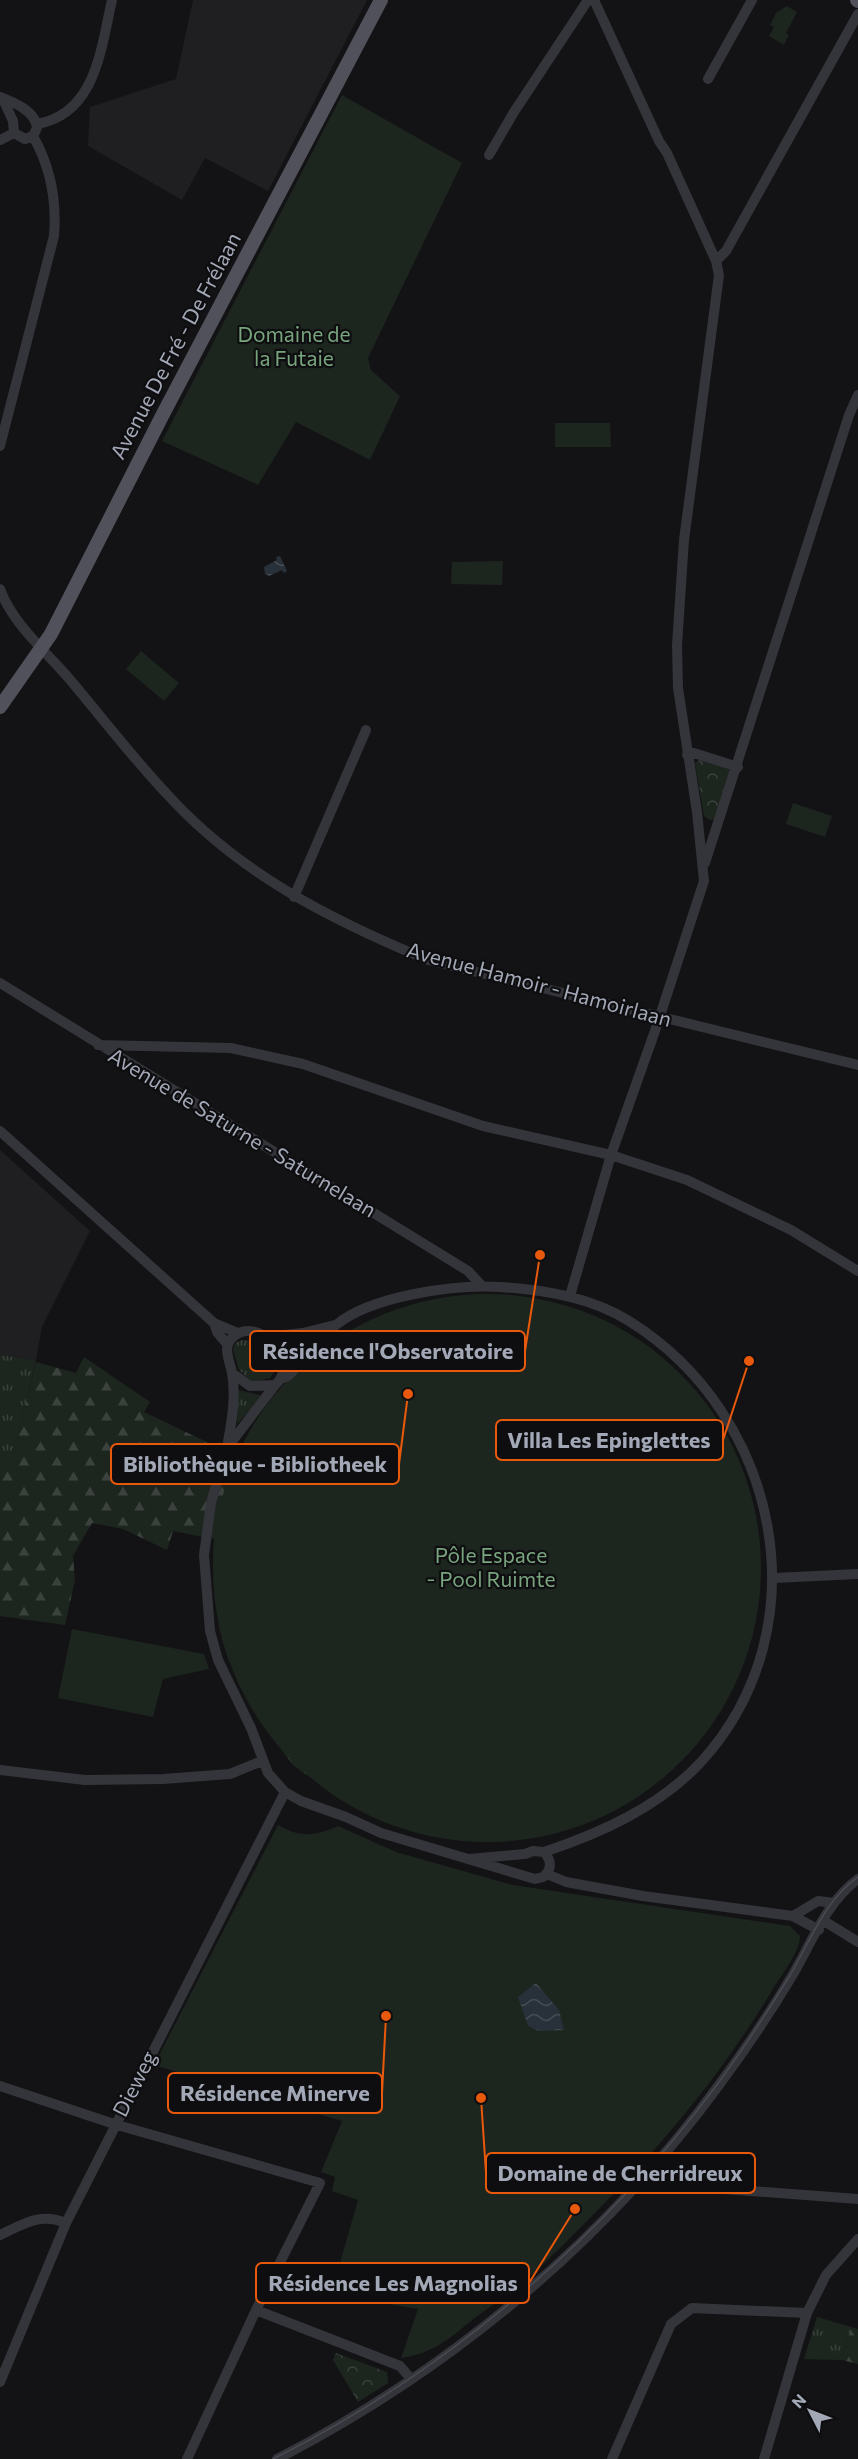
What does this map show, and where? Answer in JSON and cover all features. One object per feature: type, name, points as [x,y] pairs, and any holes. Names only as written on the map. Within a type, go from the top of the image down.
[{"type":"main road","name":"Avenue De Fré - De Frélaan","points":[[0,707],[43,648],[381,0]]},
{"type":"street","points":[[13,121],[19,115],[33,119],[65,115],[86,91],[95,71],[112,0]]},
{"type":"street","points":[[489,155],[514,112],[588,0]]},
{"type":"street","points":[[570,1296],[611,1155],[660,1017],[704,881],[707,824],[687,755],[678,688],[677,645],[684,540],[719,275],[716,261],[594,0]]},
{"type":"street","points":[[708,79],[752,0]]},
{"type":"street","points":[[716,261],[726,251],[858,14]]},
{"type":"street","points":[[0,446],[54,236],[56,219],[53,184],[33,136],[33,119],[19,105],[7,98],[2,98]]},
{"type":"street","points":[[2,98],[13,121],[14,133]]},
{"type":"street","points":[[14,133],[25,139],[33,136]]},
{"type":"street","points":[[0,140],[14,133]]},
{"type":"street","points":[[704,867],[707,824],[738,767],[846,424],[858,395]]},
{"type":"street","name":"Avenue Hamoir - Hamoirlaan","points":[[0,589],[4,600],[43,648],[167,794],[247,866],[294,897],[367,935],[428,960],[858,1065]]},
{"type":"street","points":[[294,897],[366,730]]},
{"type":"street","points":[[687,755],[694,753],[738,767]]},
{"type":"street","name":"Avenue de Saturne - Saturnelaan","points":[[0,983],[468,1271],[482,1286]]},
{"type":"street","points":[[98,1045],[231,1048],[303,1064],[483,1126],[611,1155],[687,1180],[791,1230],[858,1271]]},
{"type":"street","points":[[0,1131],[214,1323],[238,1333],[255,1333],[267,1337],[276,1344],[283,1358],[277,1382],[227,1448]]},
{"type":"street","points":[[267,1337],[303,1333],[335,1325],[392,1300],[430,1290],[482,1286],[524,1288],[570,1296],[627,1319],[653,1338],[699,1383],[722,1412],[753,1468],[760,1488],[770,1537],[774,1578],[771,1613],[756,1667],[745,1696],[726,1727],[700,1762],[638,1811],[599,1832],[544,1852],[533,1851],[525,1854],[469,1859]]},
{"type":"street","points":[[214,1323],[217,1332],[227,1344],[232,1373],[233,1417],[205,1533],[204,1555],[210,1631],[220,1666],[251,1728],[268,1773],[285,1792],[381,1833],[539,1879],[547,1874],[551,1864],[544,1852]]},
{"type":"street","points":[[232,1373],[250,1386],[277,1382],[288,1377],[335,1325]]},
{"type":"street","points":[[227,1344],[238,1333]]},
{"type":"street","points":[[774,1578],[858,1574]]},
{"type":"street","points":[[0,1770],[86,1780],[163,1779],[230,1774],[262,1761]]},
{"type":"street","name":"Dieweg","points":[[0,2382],[66,2223],[114,2124],[285,1792]]},
{"type":"street","points":[[525,1854],[522,1866],[527,1875]]},
{"type":"street","points":[[547,1874],[566,1882],[643,1896],[793,1916],[821,1925],[858,1942]]},
{"type":"street","points":[[277,2459],[366,2409],[480,2330],[530,2289],[590,2233],[648,2172],[696,2115],[749,2043],[834,1903],[858,1879]]},
{"type":"street","points":[[793,1916],[818,1901],[834,1903]]},
{"type":"street","points":[[0,2086],[114,2124],[320,2183],[256,2310],[187,2459]]},
{"type":"street","points":[[660,2158],[674,2181]]},
{"type":"street","points":[[648,2172],[684,2186],[858,2199]]},
{"type":"street","points":[[0,2235],[36,2218],[50,2216],[66,2223]]},
{"type":"street","points":[[764,2459],[807,2313],[826,2275],[858,2239]]},
{"type":"street","points":[[612,2459],[671,2324],[692,2308],[807,2313]]},
{"type":"street","points":[[256,2310],[400,2366],[411,2379]]},
{"type":"shaded area","points":[[193,0],[367,0],[268,191],[205,158],[182,200],[88,146],[90,107],[176,79]]},
{"type":"shaded area","points":[[0,1150],[90,1231],[42,1327],[36,1360],[0,1355]]},
{"type":"green space","points":[[787,6],[797,12],[786,33],[789,35],[784,45],[769,36],[774,27],[770,25],[776,13]]},
{"type":"green space","name":"Domaine de la Futaie","points":[[342,95],[462,163],[368,358],[371,370],[400,396],[370,460],[296,422],[258,485],[162,441]]},
{"type":"green space","points":[[555,423],[610,423],[611,447],[555,447]]},
{"type":"green space","points":[[503,561],[502,585],[451,584],[452,562]]},
{"type":"green space","points":[[141,651],[179,683],[164,701],[126,669]]},
{"type":"green space","points":[[701,759],[732,771],[715,819],[710,820],[704,816],[695,763]]},
{"type":"green space","points":[[793,803],[832,816],[825,837],[786,824]]},
{"type":"green space","name":"Pôle Espace - Pool Ruimte","points":[[487,1294],[540,1299],[592,1315],[639,1340],[681,1374],[715,1416],[740,1463],[756,1515],[761,1568],[756,1621],[740,1673],[715,1720],[681,1762],[639,1796],[592,1821],[540,1837],[487,1842],[434,1837],[382,1821],[335,1796],[293,1762],[259,1720],[234,1673],[218,1621],[213,1568],[218,1515],[234,1463],[259,1416],[293,1374],[335,1340],[382,1315],[434,1299]]},
{"type":"green space","points":[[317,1335],[288,1372],[286,1353],[278,1340]]},
{"type":"green space","points":[[242,1340],[261,1342],[273,1352],[278,1364],[270,1378],[252,1382],[239,1370],[233,1350],[235,1343]]},
{"type":"green space","points":[[0,1355],[36,1360],[14,1455],[0,1455]]},
{"type":"green space","points":[[84,1357],[150,1402],[144,1412],[236,1456],[224,1491],[327,1789],[294,1766],[270,1735],[228,1659],[219,1627],[214,1539],[173,1531],[167,1550],[123,1529],[92,1523],[73,1556],[75,1580],[65,1625],[0,1616],[0,1455],[14,1454],[36,1362],[76,1373]]},
{"type":"green space","points":[[238,1390],[263,1396],[238,1423],[237,1422]]},
{"type":"green space","points":[[72,1629],[204,1654],[209,1669],[163,1679],[153,1717],[58,1698]]},
{"type":"green space","points":[[278,1825],[301,1834],[315,1834],[338,1826],[396,1852],[513,1885],[790,1926],[800,1936],[790,1964],[731,2053],[685,2113],[635,2171],[527,2279],[439,2345],[416,2355],[401,2358],[418,2309],[331,2294],[358,2200],[332,2191],[335,2177],[321,2172],[342,2121],[154,2065]]},
{"type":"green space","points":[[817,2317],[851,2327],[842,2360],[804,2359]]},
{"type":"green space","points":[[851,2327],[858,2329],[858,2364],[842,2360]]},
{"type":"green space","points":[[336,2353],[387,2372],[388,2383],[358,2402],[333,2360]]},
{"type":"water","points":[[280,556],[287,571],[284,573],[282,570],[269,576],[265,574],[264,567]]},
{"type":"water","points":[[536,1983],[559,2010],[564,2030],[539,2031],[528,2026],[518,1997]]},
{"type":"tram line","points":[[273,2459],[399,2386],[459,2344],[516,2298],[570,2249],[671,2143],[716,2086],[789,1977],[827,1910],[846,1886],[858,1877]]},
{"type":"place","name":"Résidence l'Observatoire","points":[[540,1255]]},
{"type":"place","name":"Villa Les Epinglettes","points":[[749,1361]]},
{"type":"place","name":"Bibliothèque - Bibliotheek","points":[[408,1394]]},
{"type":"place","name":"Résidence Minerve","points":[[386,2016]]},
{"type":"place","name":"Domaine de Cherridreux","points":[[481,2098]]},
{"type":"place","name":"Résidence Les Magnolias","points":[[575,2209]]}]
